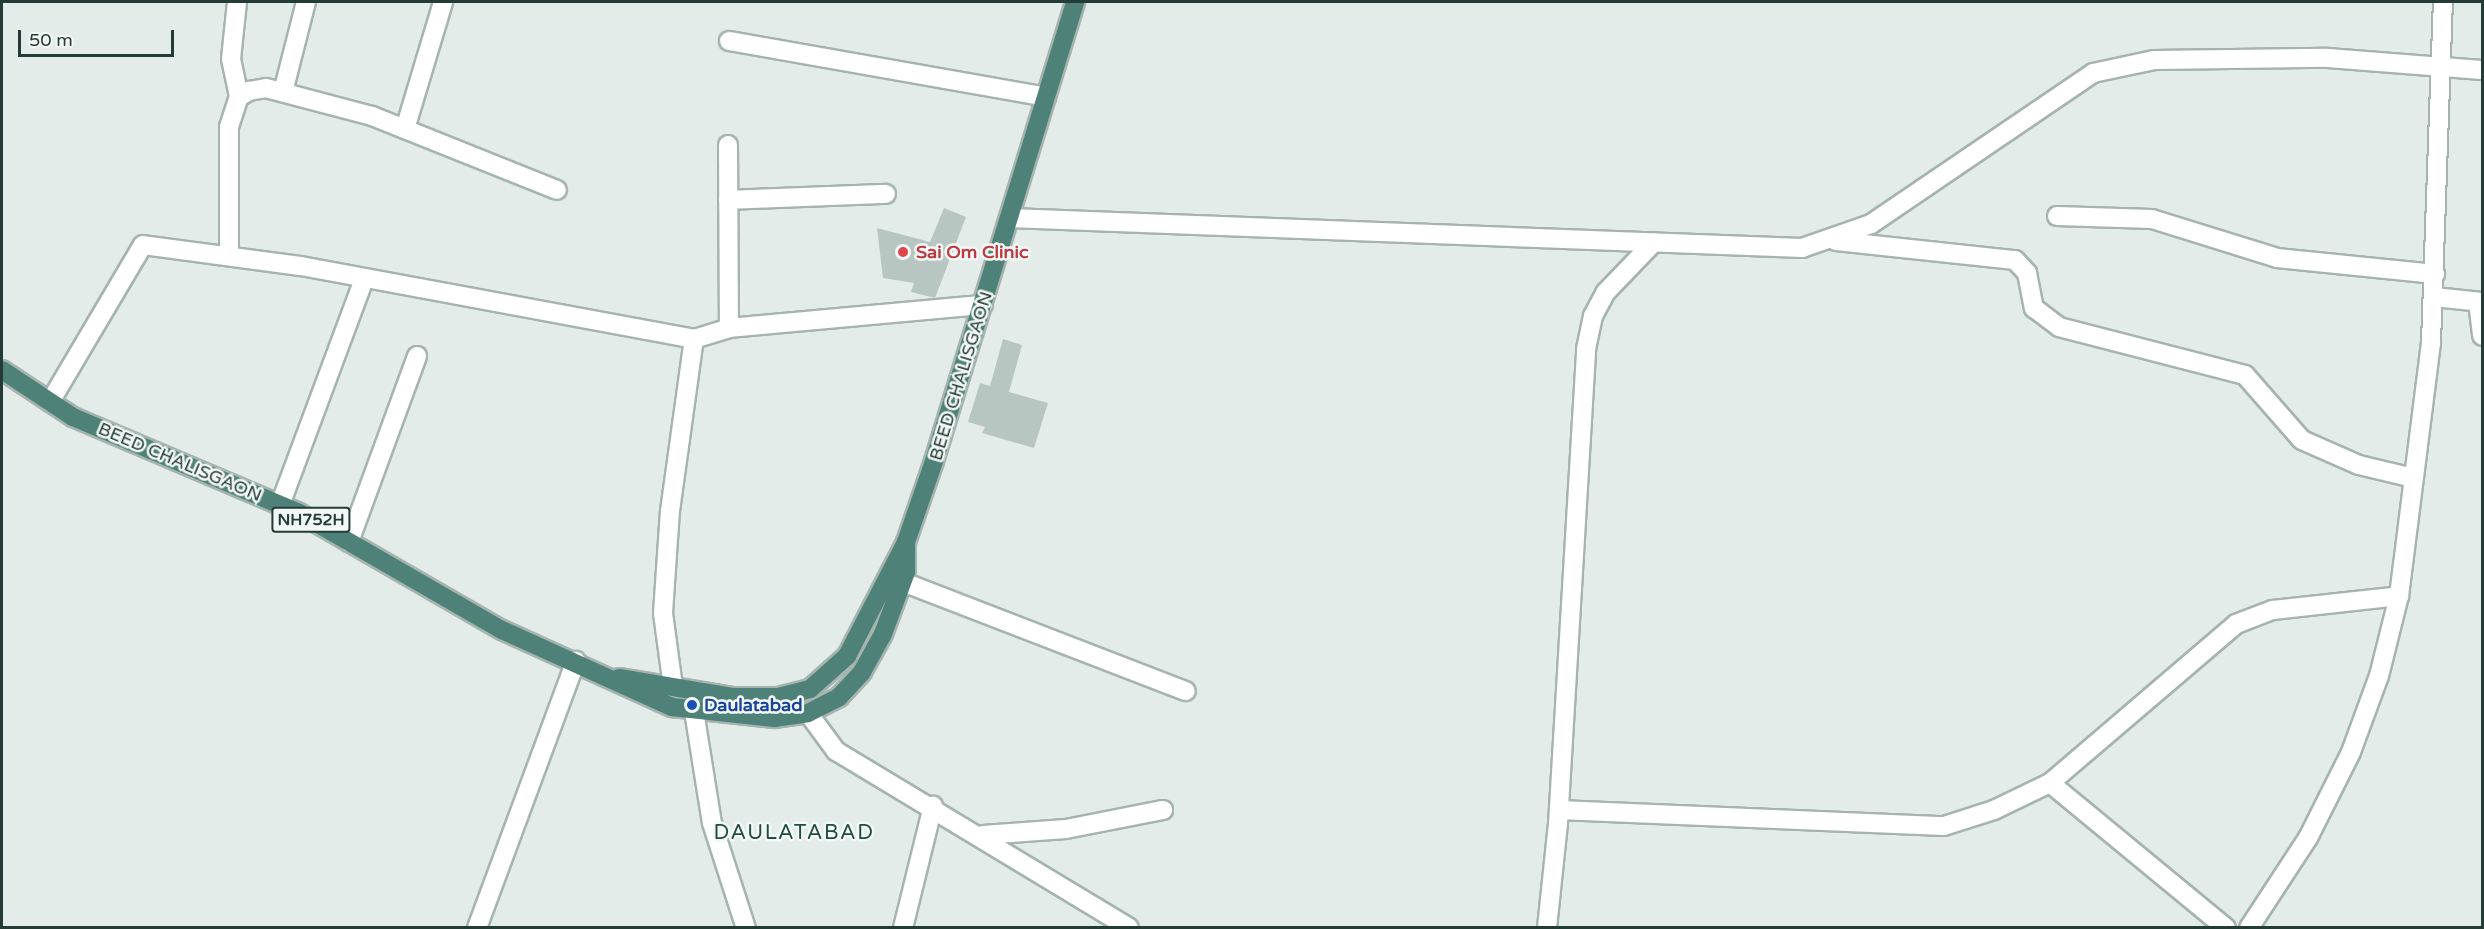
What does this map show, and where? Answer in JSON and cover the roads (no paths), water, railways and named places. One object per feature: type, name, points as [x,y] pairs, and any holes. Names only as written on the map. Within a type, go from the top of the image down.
[{"type":"highway","name":"BEED CHALISGAON","points":[[618,678],[756,699],[810,689],[847,656],[906,542],[983,305],[1075,2]]},
{"type":"highway","name":"BEED CHALISGAON","points":[[2,370],[50,402],[280,505],[502,630],[618,678],[655,701],[694,711],[758,719],[808,713],[839,697],[862,672],[903,582],[906,542]]},
{"type":"street","points":[[229,255],[229,127],[239,97],[231,59],[237,2]]},
{"type":"street","points":[[283,92],[306,2]]},
{"type":"street","points":[[405,129],[443,2]]},
{"type":"street","points":[[2249,927],[2308,838],[2351,752],[2379,675],[2399,596],[2434,297],[2443,2]]},
{"type":"street","points":[[729,41],[1046,97]]},
{"type":"street","points":[[1010,218],[1803,248],[1834,240],[1871,224],[2092,73],[2154,60],[2328,58],[2482,70]]},
{"type":"street","points":[[239,97],[266,88],[283,92],[405,129],[557,190]]},
{"type":"street","points":[[728,145],[729,328]]},
{"type":"street","points":[[728,200],[886,194]]},
{"type":"street","points":[[2057,216],[2152,219],[2277,258],[2435,274]]},
{"type":"street","points":[[1834,240],[2015,260],[2027,273],[2034,308],[2059,327],[2245,375],[2302,440],[2359,465],[2413,478]]},
{"type":"street","points":[[1547,927],[1559,810],[1586,349],[1606,292],[1654,242]]},
{"type":"street","points":[[50,402],[144,244],[229,255],[694,339],[729,328],[983,305]]},
{"type":"street","points":[[280,505],[364,279]]},
{"type":"street","points":[[2434,297],[2480,302],[2482,336]]},
{"type":"street","points":[[673,687],[665,590],[694,339]]},
{"type":"street","points":[[349,542],[417,356]]},
{"type":"street","points":[[903,582],[1186,691]]},
{"type":"street","points":[[1559,810],[1934,826],[1994,810],[2050,783],[2236,624],[2273,610],[2399,596]]},
{"type":"street","points":[[477,927],[576,661]]},
{"type":"street","points":[[694,711],[712,823],[746,927]]},
{"type":"street","points":[[808,713],[836,751],[983,835],[1129,927]]},
{"type":"street","points":[[2050,783],[2226,927]]},
{"type":"street","points":[[903,927],[933,806]]},
{"type":"street","points":[[983,835],[1089,826],[1163,810]]},
{"type":"place","name":"Sai Om Clinic","points":[[903,252]]},
{"type":"place","name":"Daulatabad","points":[[692,705]]},
{"type":"district","name":"DAULATABAD","points":[[794,833]]}]
